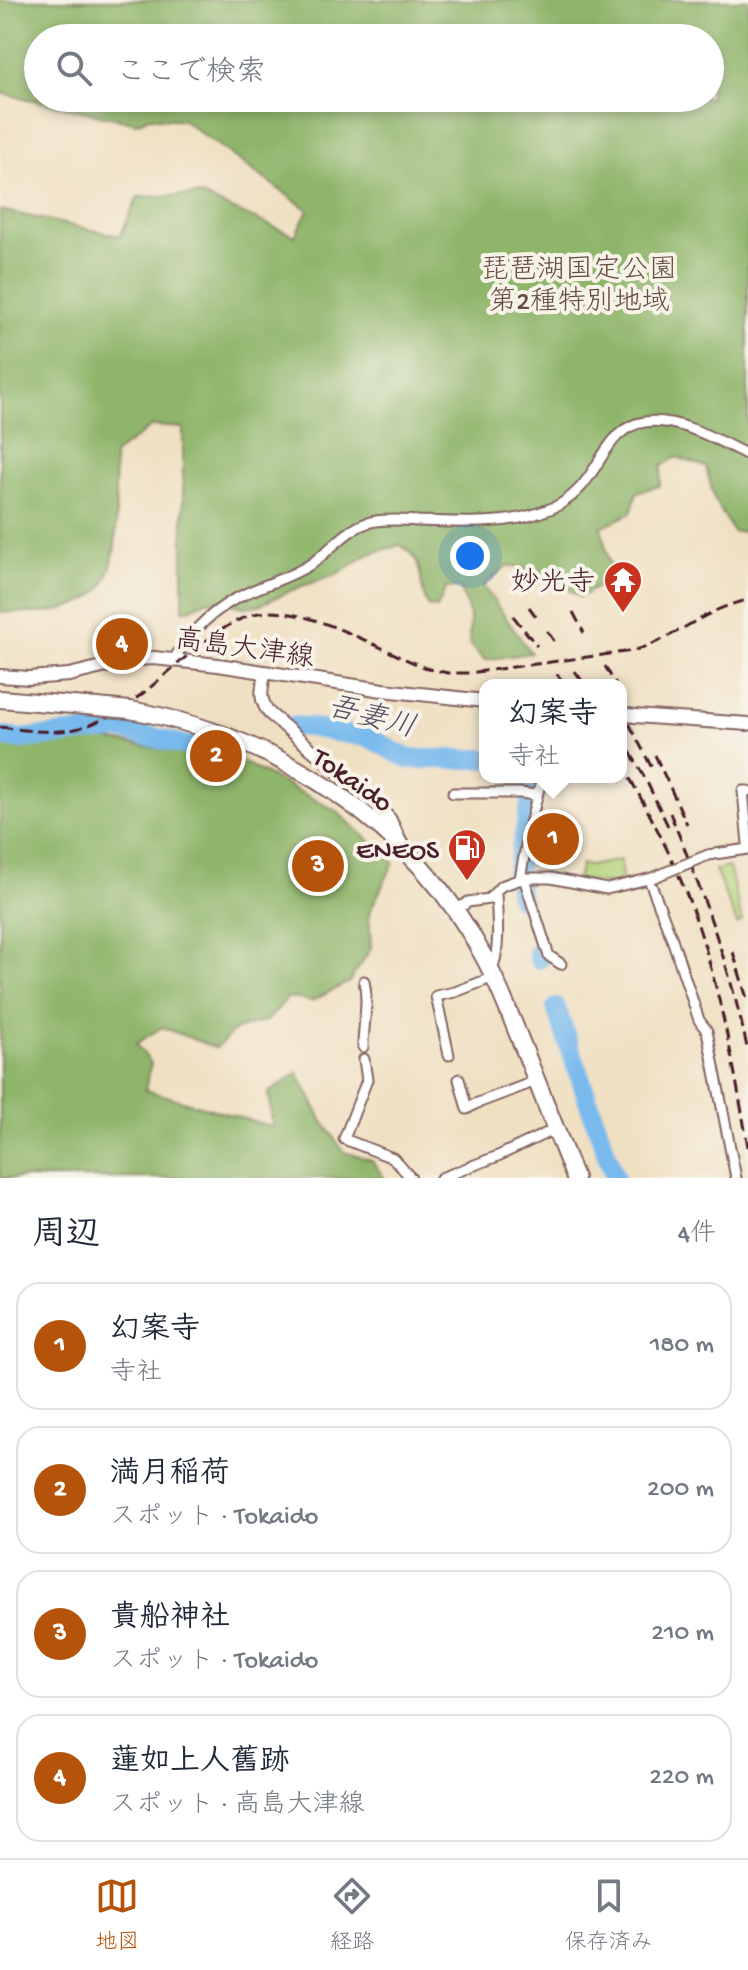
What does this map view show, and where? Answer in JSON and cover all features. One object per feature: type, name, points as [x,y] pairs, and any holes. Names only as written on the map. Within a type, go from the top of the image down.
[{"type":"highway","name":"Tokaido","points":[[0,699],[130,710],[207,729],[278,758],[352,804],[404,849],[430,878],[481,951],[575,1178]]},
{"type":"main road","name":"高島大津線","points":[[0,676],[59,676],[136,659],[174,659],[383,690],[479,700]]},
{"type":"main road","points":[[627,715],[748,724]]},
{"type":"street","points":[[174,659],[191,634],[225,605],[296,573],[354,530],[370,522],[391,519],[496,520],[547,511],[581,488],[609,445],[632,425],[659,421],[678,425],[748,455]]},
{"type":"street","points":[[265,672],[261,695],[262,704],[269,713],[378,806],[390,819],[404,849]]},
{"type":"street","points":[[539,783],[532,795],[519,880],[549,956],[561,964]]},
{"type":"street","points":[[455,911],[468,902],[489,899],[501,886],[519,880],[551,878],[607,889],[651,878],[708,855],[748,846],[743,791],[748,791]]},
{"type":"street","points":[[453,793],[532,795]]},
{"type":"street","points":[[651,878],[699,1020],[707,1031],[736,1178]]},
{"type":"street","points":[[449,1055],[436,996],[455,992],[493,974],[497,949],[496,894]]},
{"type":"street","points":[[363,1047],[364,981]]},
{"type":"street","points":[[364,1059],[367,1080],[344,1139],[393,1158],[411,1178]]},
{"type":"street","points":[[459,1079],[467,1109],[536,1081]]},
{"type":"street","points":[[441,1178],[555,1129]]},
{"type":"green space","name":"琵琶湖国定公園 第2種特別地域","points":[[0,0],[748,0],[748,532],[733,532],[714,498],[706,467],[677,457],[662,466],[660,486],[637,492],[631,513],[601,527],[613,578],[580,597],[547,575],[508,565],[483,586],[531,653],[485,660],[470,642],[470,616],[460,588],[446,588],[437,608],[428,606],[418,565],[409,551],[400,545],[369,554],[336,575],[259,605],[243,607],[221,601],[206,601],[183,610],[183,428],[152,426],[114,454],[116,537],[110,569],[100,590],[83,602],[56,611],[0,612],[0,210],[120,236],[138,197],[199,195],[295,236],[308,210],[183,120],[149,117],[137,123],[87,112],[724,112],[724,24],[24,24],[24,98],[0,93]]},
{"type":"green space","points":[[102,739],[197,755],[233,757],[335,810],[394,862],[369,913],[371,948],[349,982],[312,1001],[288,997],[268,1020],[236,1029],[216,1048],[162,1027],[136,1044],[151,1063],[145,1090],[273,1127],[268,1093],[298,1073],[322,1120],[344,1152],[372,1160],[384,1178],[0,1178],[0,745],[15,747]]},
{"type":"green space","points":[[620,860],[623,883],[577,879],[581,864],[589,866]]},
{"type":"green space","points":[[729,867],[742,921],[737,924],[715,870]]},
{"type":"waterway","name":"吾妻川","points":[[292,726],[370,738],[408,759],[479,759]]},
{"type":"waterway","name":"吾妻川","points":[[0,736],[19,739],[119,729],[192,747]]},
{"type":"waterway","name":"吾妻川","points":[[520,898],[516,874],[535,783]]},
{"type":"waterway","name":"吾妻川","points":[[538,953],[539,959]]},
{"type":"waterway","name":"吾妻川","points":[[556,1008],[615,1178]]},
{"type":"railway","points":[[0,727],[59,731],[95,723],[131,702],[218,632],[253,614],[269,612],[309,618],[429,669],[469,673],[632,651],[662,640],[718,610],[748,600]]},
{"type":"railway","points":[[529,607],[537,618]]},
{"type":"railway","points":[[573,612],[584,633]]},
{"type":"railway","points":[[513,616],[537,646]]},
{"type":"railway","points":[[547,631],[557,645]]},
{"type":"railway","points":[[605,666],[613,679]]},
{"type":"railway","points":[[575,671],[581,679]]},
{"type":"railway","points":[[557,674],[561,679]]},
{"type":"railway","points":[[627,720],[654,772]]},
{"type":"railway","points":[[627,746],[668,826]]},
{"type":"railway","points":[[655,755],[687,824]]},
{"type":"railway","points":[[627,774],[670,856],[699,929],[725,1026],[748,1147]]},
{"type":"railway","points":[[670,813],[715,931],[748,1052]]},
{"type":"railway","points":[[733,952],[748,1002]]},
{"type":"place","name":"妙光寺","points":[[623,614]]},
{"type":"place","name":"蓮如上人舊跡","points":[[122,644]]},
{"type":"place","name":"満月稲荷","points":[[216,756]]},
{"type":"place","name":"幻案寺","points":[[553,839]]},
{"type":"place","name":"貴船神社","points":[[318,866]]},
{"type":"place","name":"ENEOS","points":[[467,882]]}]
